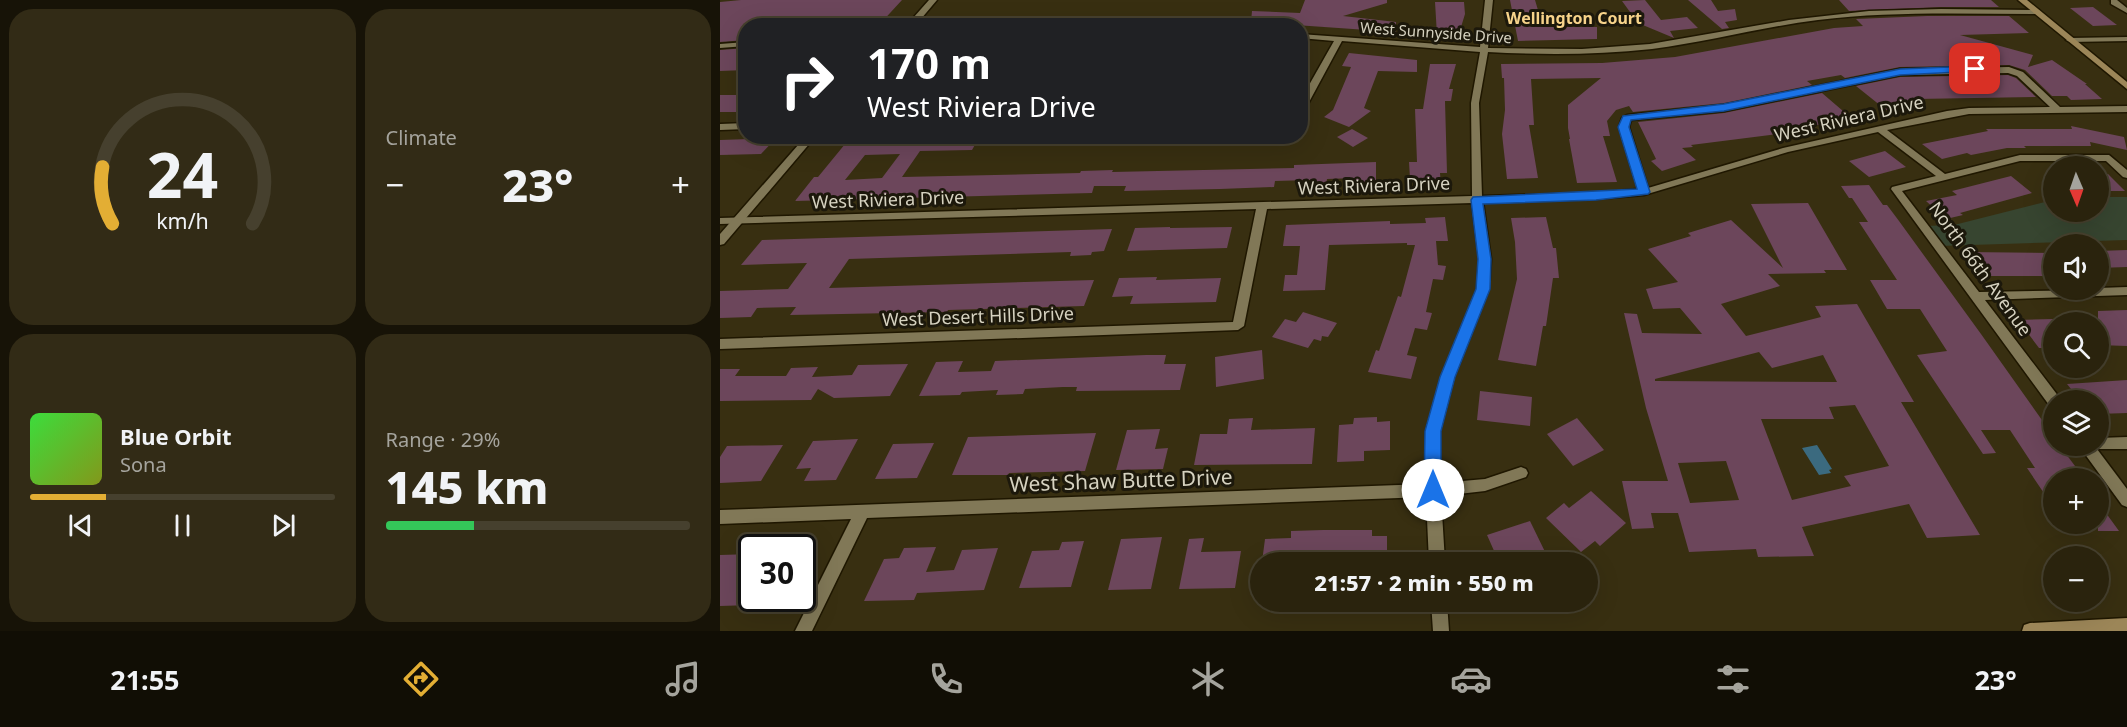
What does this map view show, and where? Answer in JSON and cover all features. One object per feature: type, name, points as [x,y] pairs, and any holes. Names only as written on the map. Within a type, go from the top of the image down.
[{"type":"main road","points":[[2022,0],[2127,86]]},
{"type":"main road","points":[[2030,631],[2127,626]]},
{"type":"street","points":[[917,18],[933,0]]},
{"type":"street","points":[[1436,552],[1433,431],[1448,377],[1483,289],[1485,259],[1477,200],[1475,103],[1484,51],[1489,0]]},
{"type":"street","points":[[2115,2],[2127,11]]},
{"type":"street","name":"West Sunnyside Drive","points":[[1308,37],[1484,51],[1562,52],[1682,43],[1845,15],[2036,12]]},
{"type":"street","points":[[1308,93],[1339,39]]},
{"type":"street","points":[[2070,40],[2127,39]]},
{"type":"street","points":[[720,46],[738,45]]},
{"type":"street","points":[[1644,192],[1624,127],[1627,118],[1724,108],[1900,72],[2009,70],[2020,74],[2058,110]]},
{"type":"street","name":"West Riviera Drive","points":[[720,221],[1586,197],[1644,192],[1786,150],[1969,111],[2127,109]]},
{"type":"street","points":[[720,127],[738,126]]},
{"type":"street","name":"North 66th Avenue","points":[[1879,129],[1942,176]]},
{"type":"street","points":[[720,241],[805,144]]},
{"type":"street","points":[[1942,176],[2019,158],[2109,158],[2127,176]]},
{"type":"street","name":"North 66th Avenue","points":[[1942,176],[1896,189],[2046,390]]},
{"type":"street","name":"West Desert Hills Drive","points":[[720,344],[1238,326],[1262,206]]},
{"type":"street","points":[[1975,296],[2127,291]]},
{"type":"street","points":[[2109,444],[2127,443]]},
{"type":"street","points":[[2094,456],[2127,500]]},
{"type":"street","name":"West Shaw Butte Drive","points":[[720,517],[1433,490],[1485,485],[1521,473]]},
{"type":"street","points":[[802,631],[862,512]]},
{"type":"street","points":[[1440,612],[1441,631]]},
{"type":"green space","points":[[2109,197],[2127,197],[2127,240],[2109,241],[2109,234],[2043,234],[2043,243],[1939,246],[1924,226],[1954,225],[2043,203],[2043,222],[2109,222]]},
{"type":"water","points":[[1817,445],[1832,469],[1829,470],[1831,473],[1819,475],[1802,448]]},
{"type":"building","points":[[902,0],[885,18],[738,18],[738,41],[720,42],[720,2]]},
{"type":"building","points":[[1305,0],[1387,0],[1387,3],[1343,16],[1396,22],[1396,32],[1308,26],[1308,18],[1251,18],[1252,11],[1300,13]]},
{"type":"building","points":[[1510,0],[1535,0],[1543,27],[1597,27],[1597,39],[1518,41]]},
{"type":"building","points":[[1645,0],[1661,20],[1687,17],[1698,28],[1670,31],[1674,38],[1638,23],[1622,1]]},
{"type":"building","points":[[1688,0],[1711,0],[1718,11],[1735,9],[1737,20],[1725,22],[1729,28],[1722,29]]},
{"type":"building","points":[[1839,0],[1991,0],[1999,7],[1849,11]]},
{"type":"building","points":[[1435,2],[1464,2],[1465,14],[1458,37],[1437,35]]},
{"type":"building","points":[[2093,7],[2117,25],[2093,26],[2070,8]]},
{"type":"building","points":[[2009,16],[2029,33],[1960,35],[2033,55],[2028,67],[2052,60],[2087,84],[2085,84],[2102,99],[2071,100],[2067,96],[2052,96],[2025,70],[2009,65],[1900,67],[1845,78],[1841,75],[1807,81],[1812,85],[1724,103],[1633,112],[1629,106],[1616,110],[1607,121],[1610,136],[1603,136],[1617,182],[1577,183],[1569,139],[1568,105],[1601,78],[1531,79],[1534,125],[1529,125],[1538,178],[1507,179],[1502,134],[1505,110],[1501,64],[1602,63],[1675,57],[1834,28],[1863,26],[1856,19]]},
{"type":"building","points":[[738,49],[738,70],[720,71],[720,50]]},
{"type":"building","points":[[1349,53],[1417,60],[1417,72],[1378,71],[1364,108],[1371,111],[1349,127],[1324,117],[1333,110],[1351,67],[1342,66]]},
{"type":"building","points":[[1430,64],[1456,64],[1449,89],[1453,89],[1451,101],[1445,101],[1447,173],[1440,173],[1441,185],[1416,185],[1415,179],[1410,179],[1409,162],[1417,162],[1415,109],[1423,109]]},
{"type":"building","points":[[2008,75],[2016,78],[2036,97],[1916,99],[1922,103],[1886,110],[1856,86],[1900,77]]},
{"type":"building","points":[[1822,93],[1850,117],[1785,133],[1691,145],[1693,147],[1682,148],[1696,160],[1662,171],[1651,161],[1656,159],[1638,122],[1724,113]]},
{"type":"building","points":[[720,95],[738,95],[738,112],[720,112]]},
{"type":"building","points":[[2071,126],[2124,137],[2127,150],[2090,142],[2091,146],[2024,146],[2026,148],[2007,148],[1971,155],[1967,153],[1942,159],[1922,144],[1988,131],[1986,129],[2072,129]]},
{"type":"building","points":[[1352,129],[1368,138],[1353,147],[1337,137]]},
{"type":"building","points":[[738,139],[738,144],[770,144],[761,154],[720,155],[720,140]]},
{"type":"building","points":[[845,144],[975,144],[972,150],[920,151],[902,177],[1080,173],[1081,171],[1113,170],[1112,172],[1294,168],[1294,165],[1376,162],[1376,185],[1356,185],[1356,178],[1327,179],[1326,185],[1309,186],[1310,180],[1275,181],[1274,187],[1220,189],[1124,191],[1126,186],[1094,186],[1092,193],[795,201],[814,177],[818,177]],"holes":[[[900,154],[882,178],[845,180],[865,155]]]},
{"type":"building","points":[[1885,151],[1906,167],[1869,177],[1849,161]]},
{"type":"building","points":[[2109,175],[2125,191],[2109,191]]},
{"type":"building","points":[[2011,176],[2032,193],[1946,219],[1926,201],[1957,195],[1952,191]]},
{"type":"building","points":[[1869,185],[1883,205],[1887,205],[2043,421],[2043,456],[2068,456],[2076,468],[2043,468],[2043,492],[2027,468],[2035,468],[2010,430],[1981,430],[1996,453],[1983,454],[1917,355],[1947,351],[1920,309],[1887,309],[1870,280],[1897,280],[1859,222],[1868,222],[1841,186]]},
{"type":"building","points":[[1808,203],[1847,270],[1824,270],[1826,273],[1768,274],[1780,286],[1721,304],[1746,336],[1821,317],[1815,306],[1857,304],[1914,402],[1901,402],[1980,535],[1927,538],[1909,504],[1802,527],[1814,556],[1758,557],[1756,549],[1689,552],[1678,513],[1651,513],[1654,528],[1632,529],[1622,481],[1668,481],[1646,408],[1624,313],[1637,314],[1642,333],[1702,334],[1680,308],[1653,309],[1646,289],[1678,282],[1648,249],[1691,236],[1688,233],[1731,220],[1783,268],[1751,204]],"holes":[[[1759,352],[1772,368],[1823,355],[1837,382],[1655,381],[1655,379]],[[1855,405],[1889,466],[1844,476],[1851,486],[1792,500],[1761,419],[1834,419],[1829,407]],[[1726,461],[1739,500],[1690,503],[1678,463]]]},
{"type":"building","points":[[1445,217],[1448,241],[1436,241],[1438,265],[1446,266],[1443,280],[1433,279],[1426,312],[1432,313],[1427,330],[1415,328],[1407,355],[1417,357],[1411,379],[1368,372],[1376,350],[1379,351],[1398,296],[1401,297],[1415,245],[1407,245],[1407,243],[1329,245],[1325,290],[1283,291],[1285,275],[1297,275],[1300,246],[1283,246],[1286,225],[1390,221],[1390,224],[1426,223],[1425,218]]},
{"type":"building","points":[[1546,217],[1553,248],[1556,248],[1559,278],[1553,278],[1546,326],[1543,326],[1536,366],[1498,360],[1517,279],[1511,218]]},
{"type":"building","points":[[1232,227],[1227,248],[1127,251],[1135,228]]},
{"type":"building","points":[[1112,229],[1104,251],[1092,252],[1091,255],[1070,256],[1071,252],[849,259],[829,288],[1094,280],[1084,306],[948,310],[947,312],[790,315],[796,307],[757,308],[751,317],[720,318],[720,291],[788,289],[807,263],[741,265],[762,240]]},
{"type":"building","points":[[2127,250],[2127,267],[2109,268],[2109,251]]},
{"type":"building","points":[[1965,252],[2043,253],[2043,276],[1983,276]]},
{"type":"building","points":[[1157,277],[1156,280],[1221,278],[1216,302],[1130,304],[1133,296],[1112,297],[1119,278]]},
{"type":"building","points":[[2127,310],[2127,346],[2109,345],[2109,312],[2098,311]]},
{"type":"building","points":[[1303,312],[1337,323],[1328,337],[1322,336],[1321,341],[1314,339],[1308,348],[1272,337],[1285,319],[1296,322]]},
{"type":"building","points":[[2043,319],[2043,348],[2039,348],[2018,320]]},
{"type":"building","points":[[1262,350],[1264,379],[1216,387],[1215,357]]},
{"type":"building","points":[[1166,355],[1164,364],[1186,364],[1180,390],[1076,391],[1077,387],[1063,387],[1025,389],[1023,394],[996,395],[998,390],[962,392],[960,395],[919,396],[936,362],[963,361],[958,372],[991,371],[995,361]]},
{"type":"building","points":[[908,364],[890,396],[834,398],[818,389],[811,400],[720,401],[720,369],[740,369],[735,376],[786,376],[791,368],[818,367],[812,377],[852,375],[858,365]]},
{"type":"building","points":[[2127,380],[2127,413],[2109,414],[2109,390],[2072,390],[2067,384]]},
{"type":"building","points":[[1480,391],[1532,397],[1530,426],[1477,420]]},
{"type":"building","points":[[1377,417],[1377,422],[1390,421],[1390,450],[1364,451],[1364,461],[1337,462],[1339,425],[1353,424],[1354,418]]},
{"type":"building","points":[[1253,418],[1251,430],[1315,428],[1312,464],[1194,465],[1200,434],[1227,434],[1229,419]]},
{"type":"building","points":[[1577,418],[1604,450],[1573,466],[1547,434]]},
{"type":"building","points":[[1160,429],[1155,449],[1168,448],[1163,469],[1116,470],[1127,430]]},
{"type":"building","points":[[1096,433],[1085,471],[952,475],[968,437]]},
{"type":"building","points":[[858,439],[836,480],[804,481],[811,468],[796,469],[813,441]]},
{"type":"building","points":[[934,443],[917,478],[875,479],[893,444]]},
{"type":"building","points":[[783,445],[761,481],[720,483],[720,457],[727,446]]},
{"type":"building","points":[[1591,491],[1626,523],[1600,546],[1595,541],[1581,552],[1546,518],[1564,503],[1569,508]]},
{"type":"building","points":[[2109,517],[2119,531],[2109,531]]},
{"type":"building","points":[[1530,521],[1545,552],[1495,552],[1487,535]]},
{"type":"building","points":[[1372,530],[1372,536],[1387,536],[1387,552],[1263,552],[1265,539],[1291,538],[1291,531]]},
{"type":"building","points":[[1162,537],[1151,589],[1108,590],[1121,539]]},
{"type":"building","points":[[1204,538],[1201,552],[1241,551],[1235,588],[1179,589],[1189,539]]},
{"type":"building","points":[[1084,541],[1071,587],[1019,588],[1032,551],[1059,550],[1062,542]]},
{"type":"building","points":[[936,547],[926,572],[954,570],[962,550],[998,548],[984,590],[917,593],[914,600],[864,601],[884,559],[899,558],[904,548]]},
{"type":"building","points":[[738,554],[738,605],[720,606],[720,555]]},
{"type":"district","name":"Wellington Court","points":[[1574,18]]},
{"type":"route","points":[[1433,490],[1433,431],[1448,377],[1483,289],[1485,259],[1477,200],[1644,192],[1624,127],[1627,118],[1724,108],[1900,72],[1975,69]]}]
